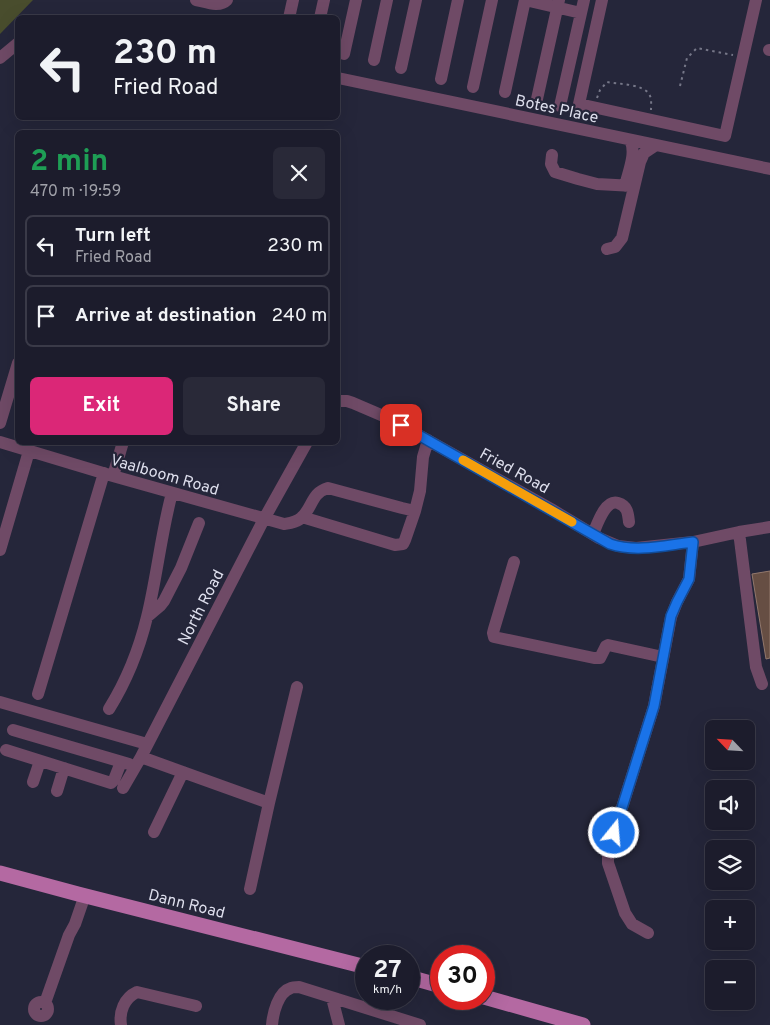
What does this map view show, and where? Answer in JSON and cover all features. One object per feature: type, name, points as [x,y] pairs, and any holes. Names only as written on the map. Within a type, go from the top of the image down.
[{"type":"main road","name":"Dann Road","points":[[0,873],[355,964]]},
{"type":"main road","points":[[495,1000],[583,1025]]},
{"type":"street","points":[[196,0],[219,4],[227,0]]},
{"type":"street","points":[[290,15],[293,0]]},
{"type":"street","points":[[321,15],[324,0]]},
{"type":"street","points":[[344,54],[356,0]]},
{"type":"street","points":[[374,60],[387,0]]},
{"type":"street","points":[[401,68],[416,0]]},
{"type":"street","points":[[441,79],[458,0]]},
{"type":"street","points":[[473,87],[492,0]]},
{"type":"street","points":[[505,92],[525,0],[558,3],[581,13]]},
{"type":"street","points":[[560,106],[584,0]]},
{"type":"street","points":[[602,0],[580,104],[724,136],[756,0]]},
{"type":"street","points":[[537,99],[558,3]]},
{"type":"street","points":[[0,58],[15,46]]},
{"type":"street","name":"Botes Place","points":[[340,78],[770,170]]},
{"type":"street","points":[[607,249],[615,247],[622,238],[633,152],[633,145],[630,140]]},
{"type":"street","points":[[630,186],[644,153],[656,145]]},
{"type":"street","points":[[552,155],[551,164],[555,172],[597,184],[630,186]]},
{"type":"street","points":[[0,423],[15,372]]},
{"type":"street","name":"Fried Road","points":[[340,401],[347,401],[367,408],[388,418],[610,544],[627,548],[650,547],[693,542],[770,527]]},
{"type":"street","points":[[415,511],[328,488],[320,491],[302,517],[395,545],[403,544],[415,511],[420,491],[423,457],[428,440]]},
{"type":"street","name":"Vaalboom Road","points":[[0,442],[108,475],[284,524],[302,517]]},
{"type":"street","points":[[38,694],[108,475],[122,445]]},
{"type":"street","name":"North Road","points":[[123,788],[264,519],[305,445]]},
{"type":"street","points":[[0,550],[29,451]]},
{"type":"street","points":[[110,709],[129,671],[147,617],[162,533],[172,493]]},
{"type":"street","points":[[593,534],[604,510],[611,503],[620,503],[624,506],[630,522]]},
{"type":"street","points":[[147,617],[164,601],[181,568],[199,523]]},
{"type":"street","points":[[739,532],[756,666],[762,684]]},
{"type":"street","points":[[648,933],[632,924],[625,913],[608,863],[608,852],[654,706],[671,616],[689,579],[693,542]]},
{"type":"street","points":[[514,562],[494,629],[494,637],[594,658],[600,658],[608,645],[663,657]]},
{"type":"street","points":[[250,889],[297,687]]},
{"type":"street","points":[[0,702],[269,803]]},
{"type":"street","points":[[0,708],[142,754]]},
{"type":"street","points":[[13,730],[121,762],[142,754]]},
{"type":"street","points":[[57,791],[65,745]]},
{"type":"street","points":[[6,750],[111,783],[121,762]]},
{"type":"street","points":[[33,782],[40,761]]},
{"type":"street","points":[[154,832],[183,772]]},
{"type":"street","points":[[37,1020],[34,1011],[35,1005],[40,1002],[45,1003],[69,935],[70,922],[76,912],[81,895]]},
{"type":"street","points":[[272,1025],[274,1013],[284,992],[290,988],[299,987],[413,1024]]},
{"type":"street","points":[[121,1025],[120,1019],[123,1006],[128,997],[137,992],[196,1006]]},
{"type":"street","points":[[332,998],[339,1025]]},
{"type":"path","points":[[680,86],[687,58],[697,48],[743,56]]},
{"type":"path","points":[[594,108],[600,90],[607,82],[642,88],[649,94],[652,103],[650,120]]},
{"type":"green space","points":[[0,0],[33,0],[18,15],[15,15],[15,19],[0,34]]},
{"type":"building","points":[[770,571],[770,658],[766,659],[752,574]]},
{"type":"slow traffic","points":[[463,460],[572,522]]},
{"type":"route","points":[[401,425],[610,544],[636,548],[693,542],[689,579],[671,616],[654,706],[614,833]]}]
